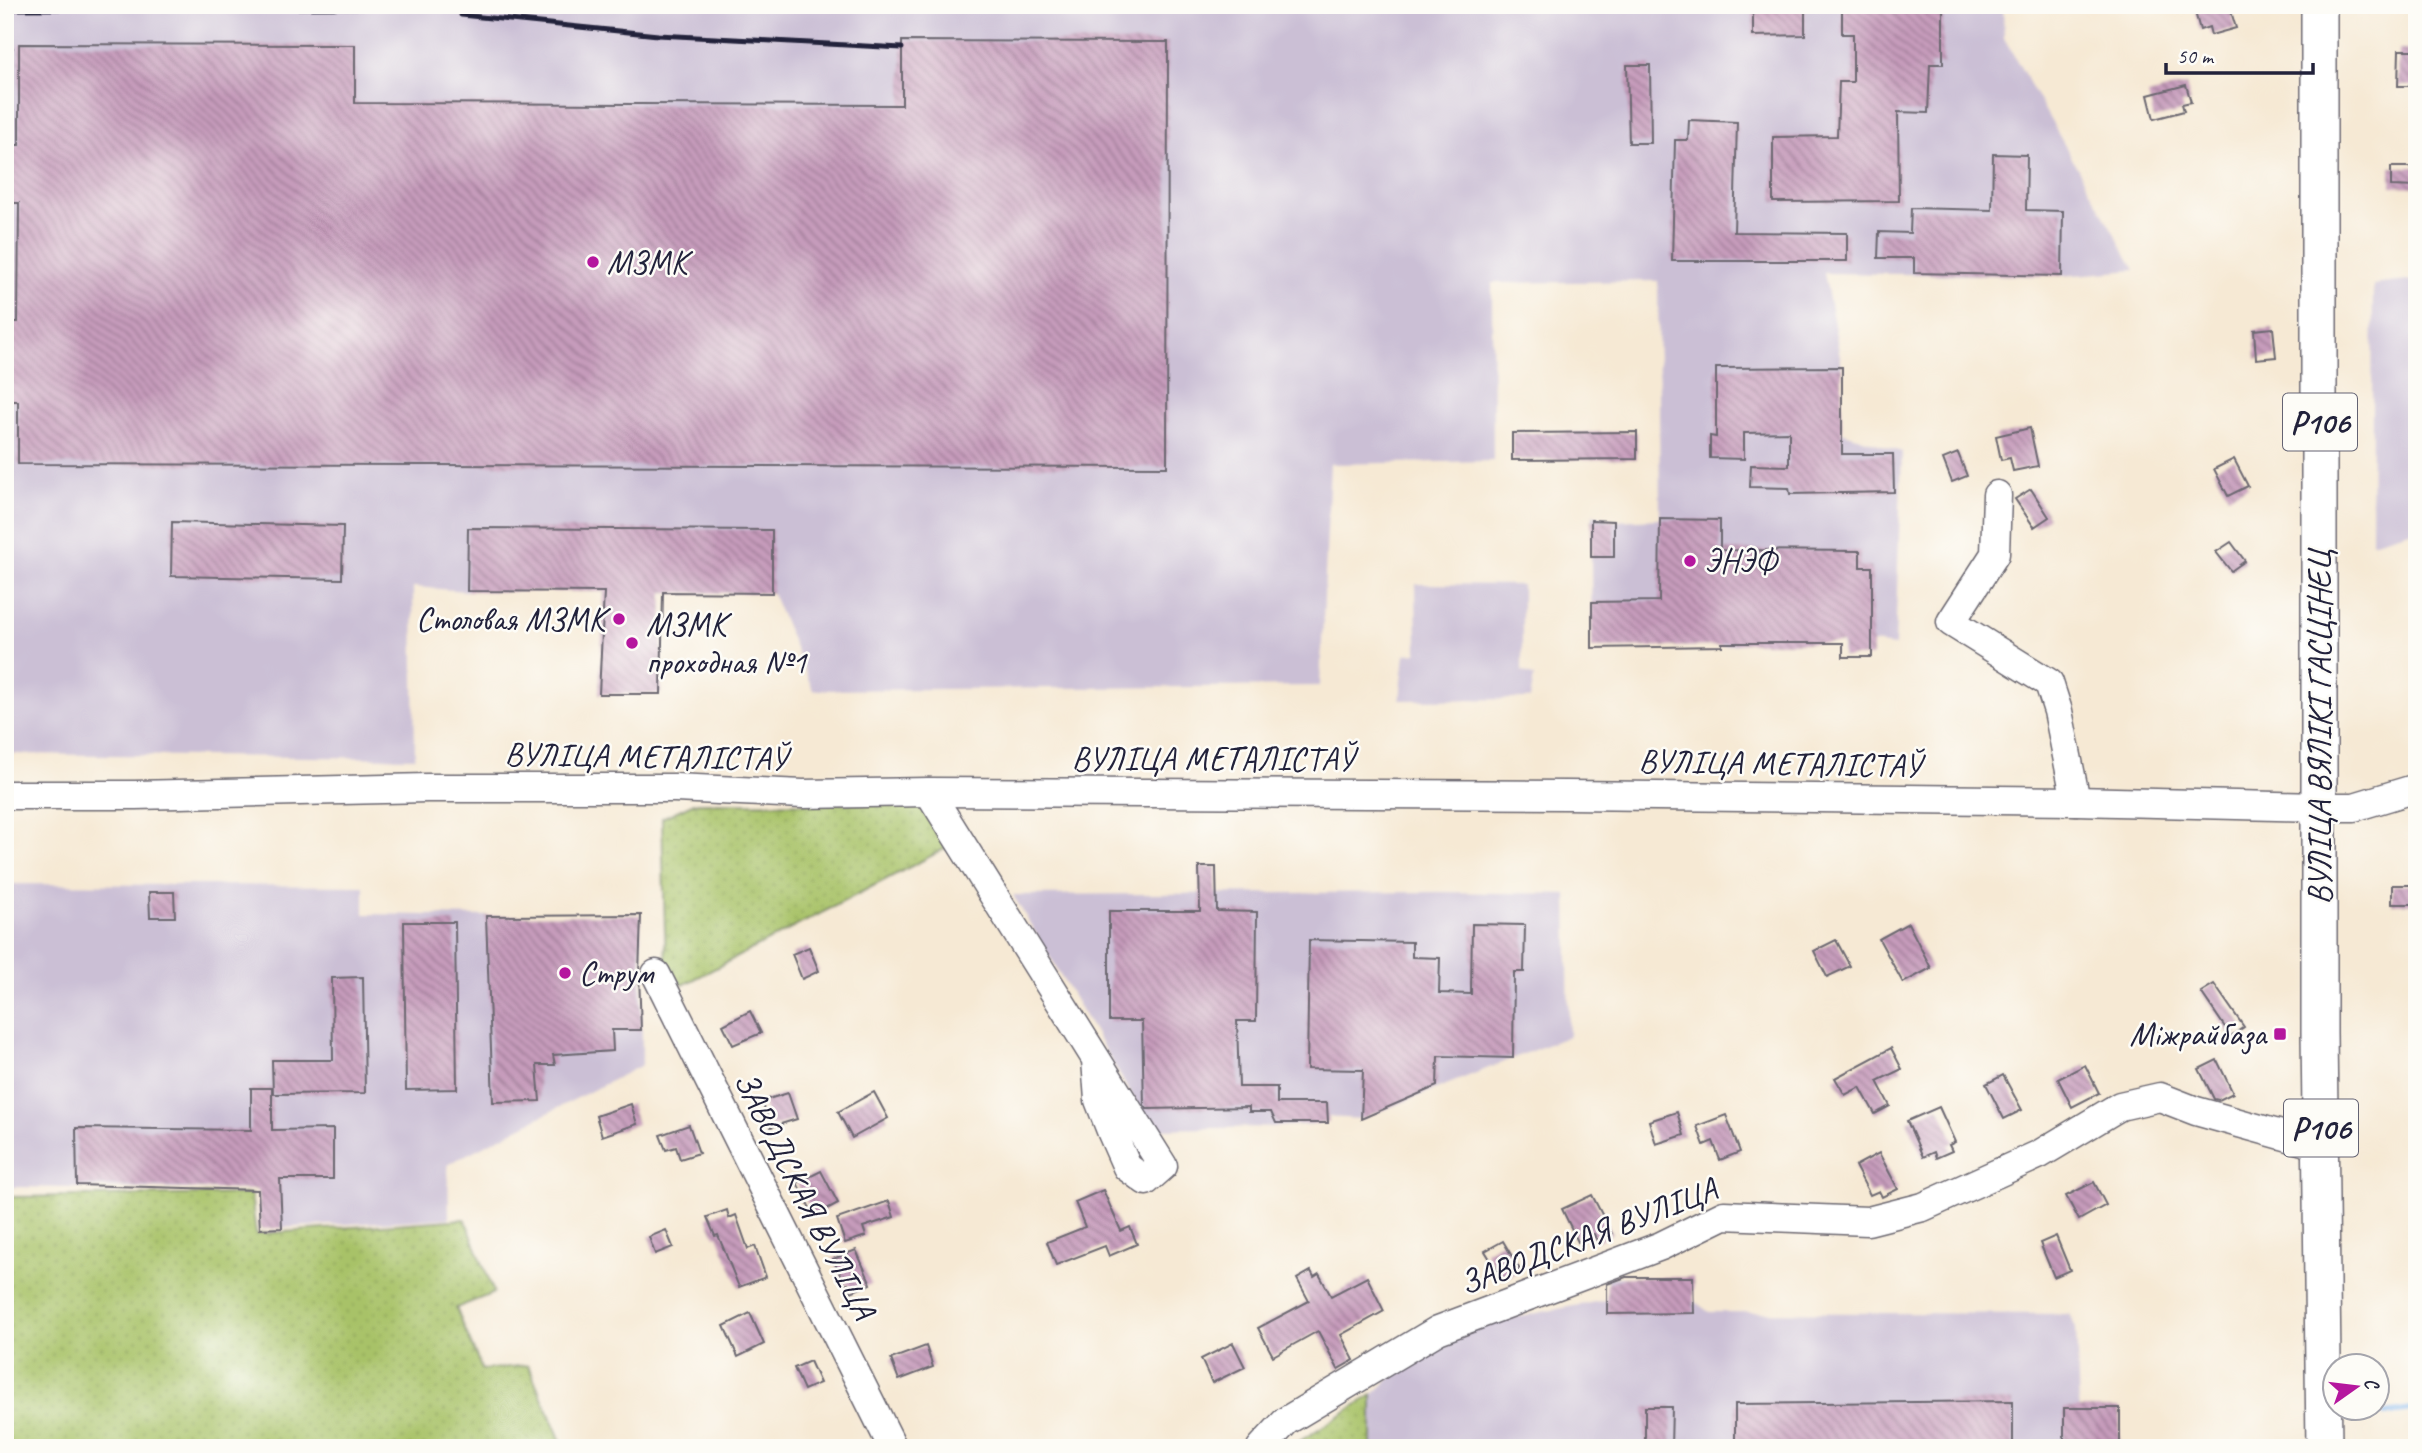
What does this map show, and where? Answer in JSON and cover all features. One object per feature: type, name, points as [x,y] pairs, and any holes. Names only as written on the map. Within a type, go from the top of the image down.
[{"type":"main road","name":"ВУЛІЦА ВЯЛІКІ ГАСЦІНЕЦ","points":[[2319,5],[2324,1448]]},
{"type":"street","points":[[1997,495],[1995,554],[1951,622],[2049,683],[2058,711],[2077,801]]},
{"type":"street","name":"ВУЛІЦА МЕТАЛІСТАЎ","points":[[5,795],[135,795],[427,788],[675,788],[803,794],[929,792],[1568,795],[2354,807],[2417,788]]},
{"type":"street","points":[[929,792],[1097,1060]]},
{"type":"street","name":"ЗАВОДСКАЯ ВУЛІЦА","points":[[656,974],[893,1448]]},
{"type":"street","name":"ЗАВОДСКАЯ ВУЛІЦА","points":[[1261,1448],[1286,1421],[1438,1330],[1661,1246],[1724,1215],[1868,1221],[1923,1206],[2040,1154],[2120,1106],[2160,1097],[2196,1111],[2321,1146]]},
{"type":"shaded area","points":[[5,5],[2003,5],[2004,38],[2135,270],[2062,276],[1824,273],[1842,367],[1842,432],[1902,452],[1895,646],[1872,643],[1872,657],[1842,657],[1842,643],[1592,648],[1593,514],[1614,521],[1660,519],[1658,281],[1492,283],[1493,461],[1330,464],[1320,686],[813,690],[772,593],[467,591],[413,587],[415,758],[5,754]]},
{"type":"shaded area","points":[[2417,280],[2417,529],[2371,542],[2373,285]]},
{"type":"shaded area","points":[[1416,584],[1522,585],[1522,671],[1534,677],[1530,699],[1400,700],[1405,654],[1417,653]]},
{"type":"shaded area","points":[[5,884],[364,886],[364,914],[641,915],[642,1065],[448,1164],[449,1218],[260,1229],[257,1190],[5,1187]]},
{"type":"shaded area","points":[[1437,892],[1567,894],[1569,1036],[1361,1119],[1328,1117],[1327,1123],[1276,1127],[1152,1129],[1013,895]]},
{"type":"shaded area","points":[[1607,1277],[1693,1277],[1694,1301],[1709,1312],[2069,1314],[2076,1328],[2079,1408],[2120,1408],[2120,1448],[1372,1448],[1372,1395],[1419,1352],[1495,1321],[1606,1300]]},
{"type":"green space","points":[[694,803],[925,804],[950,846],[683,985],[666,969],[662,818]]},
{"type":"green space","points":[[251,1194],[256,1234],[465,1219],[494,1293],[456,1308],[482,1370],[528,1365],[564,1448],[5,1448],[5,1197]]},
{"type":"green space","points":[[1372,1395],[1372,1448],[1289,1448]]},
{"type":"building","points":[[1753,5],[1805,5],[1805,35],[1753,36]]},
{"type":"building","points":[[1842,5],[1943,5],[1943,64],[1930,64],[1928,113],[1898,112],[1899,201],[1773,202],[1773,137],[1837,136],[1839,82],[1853,82],[1853,34],[1842,34]]},
{"type":"building","points":[[2200,5],[2229,5],[2236,28],[2211,35],[2209,27],[2200,30],[2195,12],[2201,11]]},
{"type":"building","name":"МЗМК","points":[[902,41],[1168,42],[1167,467],[18,464],[18,401],[5,401],[5,322],[18,322],[19,203],[5,203],[5,145],[19,145],[19,44],[355,45],[355,103],[902,105]]},
{"type":"building","points":[[2399,50],[2417,50],[2417,86],[2398,86]]},
{"type":"building","points":[[1627,65],[1650,65],[1651,143],[1629,143]]},
{"type":"building","points":[[2186,85],[2191,102],[2182,104],[2184,111],[2154,119],[2148,95]]},
{"type":"building","points":[[1689,120],[1737,122],[1734,232],[1847,233],[1847,261],[1672,261],[1675,140],[1688,140]]},
{"type":"building","points":[[1993,154],[2027,155],[2026,210],[2063,211],[2062,276],[1914,273],[1914,258],[1878,258],[1879,232],[1910,233],[1911,208],[1992,210]]},
{"type":"building","points":[[2391,167],[2417,167],[2417,187],[2391,186]]},
{"type":"building","points":[[2273,328],[2276,357],[2256,359],[2254,330]]},
{"type":"building","points":[[1842,367],[1842,454],[1893,454],[1894,492],[1790,494],[1789,488],[1750,487],[1751,465],[1789,466],[1789,432],[1744,433],[1744,459],[1710,458],[1710,436],[1716,437],[1716,368]]},
{"type":"building","points":[[2030,428],[2038,466],[2013,471],[2010,458],[2001,460],[1996,436]]},
{"type":"building","points":[[1637,432],[1637,459],[1512,460],[1512,433]]},
{"type":"building","points":[[1958,453],[1967,476],[1952,482],[1943,459]]},
{"type":"building","points":[[2234,459],[2248,486],[2228,496],[2214,469]]},
{"type":"building","points":[[2031,489],[2049,517],[2034,527],[2015,499]]},
{"type":"building","points":[[1660,519],[1720,520],[1720,550],[1860,551],[1860,567],[1872,567],[1872,657],[1843,657],[1843,643],[1722,643],[1722,646],[1592,648],[1592,602],[1659,601]]},
{"type":"building","points":[[1591,520],[1614,521],[1614,557],[1591,557]]},
{"type":"building","points":[[172,522],[343,526],[342,579],[171,576]]},
{"type":"building","points":[[468,528],[772,530],[772,593],[663,592],[661,694],[599,694],[604,592],[467,591]]},
{"type":"building","points":[[2231,542],[2245,561],[2231,571],[2216,552]]},
{"type":"building","points":[[1199,867],[1216,867],[1217,911],[1257,912],[1256,1021],[1237,1021],[1239,1087],[1277,1087],[1277,1103],[1327,1103],[1328,1123],[1276,1123],[1271,1112],[1249,1112],[1249,1107],[1147,1109],[1144,1105],[1142,1021],[1109,1021],[1109,911],[1200,911]]},
{"type":"building","points":[[2392,885],[2417,885],[2417,904],[2392,904]]},
{"type":"building","points":[[149,892],[174,892],[175,917],[150,917]]},
{"type":"building","name":"Струм","points":[[641,915],[641,1030],[612,1030],[613,1051],[553,1055],[555,1065],[537,1065],[540,1101],[493,1102],[486,916]]},
{"type":"building","points":[[404,922],[455,922],[457,1089],[406,1090]]},
{"type":"building","points":[[1908,923],[1931,968],[1903,983],[1879,939]]},
{"type":"building","points":[[1472,924],[1525,925],[1524,972],[1514,972],[1513,1058],[1438,1056],[1437,1086],[1361,1119],[1363,1070],[1307,1069],[1309,940],[1412,942],[1412,957],[1440,958],[1439,993],[1471,994]]},
{"type":"building","points":[[1836,940],[1850,966],[1827,977],[1814,951]]},
{"type":"building","points":[[809,947],[819,971],[802,979],[792,954]]},
{"type":"building","points":[[363,977],[365,1093],[273,1094],[272,1060],[333,1060],[332,978]]},
{"type":"building","points":[[2214,984],[2244,1027],[2231,1036],[2201,992]]},
{"type":"building","points":[[750,1011],[761,1033],[733,1045],[723,1025]]},
{"type":"building","points":[[1891,1048],[1902,1069],[1877,1081],[1890,1106],[1875,1114],[1860,1087],[1845,1095],[1835,1078]]},
{"type":"building","points":[[2217,1060],[2233,1093],[2219,1100],[2214,1099],[2199,1069]]},
{"type":"building","points":[[2085,1065],[2099,1093],[2072,1107],[2058,1079]]},
{"type":"building","points":[[2003,1075],[2022,1110],[2004,1119],[1986,1084]]},
{"type":"building","points":[[251,1088],[272,1088],[272,1130],[333,1129],[333,1179],[280,1179],[282,1228],[260,1229],[258,1190],[77,1185],[76,1128],[251,1130]]},
{"type":"building","points":[[874,1092],[888,1118],[852,1138],[838,1112]]},
{"type":"building","points":[[788,1093],[797,1119],[771,1127],[762,1101]]},
{"type":"building","points":[[631,1104],[637,1124],[602,1136],[596,1116]]},
{"type":"building","points":[[1939,1107],[1955,1142],[1949,1145],[1952,1151],[1936,1158],[1934,1152],[1923,1157],[1907,1121]]},
{"type":"building","points":[[1677,1112],[1684,1135],[1656,1144],[1649,1121]]},
{"type":"building","points":[[1726,1115],[1740,1152],[1720,1160],[1713,1141],[1704,1145],[1697,1126]]},
{"type":"building","points":[[689,1125],[699,1153],[680,1159],[676,1147],[666,1150],[660,1135]]},
{"type":"building","points":[[1879,1153],[1898,1189],[1882,1197],[1879,1191],[1870,1195],[1855,1166]]},
{"type":"building","points":[[821,1171],[838,1203],[814,1216],[797,1183]]},
{"type":"building","points":[[2094,1182],[2106,1205],[2079,1220],[2066,1196]]},
{"type":"building","points":[[1103,1190],[1121,1231],[1130,1227],[1137,1244],[1109,1256],[1105,1246],[1056,1265],[1047,1242],[1085,1227],[1075,1202]]},
{"type":"building","points":[[1592,1195],[1612,1234],[1597,1241],[1594,1234],[1578,1242],[1562,1209]]},
{"type":"building","points":[[889,1201],[894,1217],[863,1227],[866,1236],[845,1243],[837,1219]]},
{"type":"building","points":[[727,1210],[729,1218],[736,1215],[748,1249],[755,1246],[766,1277],[739,1287],[718,1235],[715,1236],[707,1217]]},
{"type":"building","points":[[666,1230],[673,1247],[655,1254],[649,1237]]},
{"type":"building","points":[[2056,1236],[2070,1270],[2054,1277],[2040,1243]]},
{"type":"building","points":[[1503,1241],[1520,1270],[1503,1280],[1485,1251]]},
{"type":"building","points":[[856,1250],[871,1284],[851,1292],[833,1259]]},
{"type":"building","points":[[1311,1271],[1314,1277],[1319,1274],[1331,1296],[1367,1277],[1384,1311],[1341,1335],[1354,1360],[1338,1369],[1318,1331],[1273,1356],[1258,1328],[1309,1301],[1297,1279]]},
{"type":"building","points":[[1626,1277],[1693,1277],[1694,1313],[1607,1314],[1607,1284]]},
{"type":"building","points":[[750,1313],[764,1344],[738,1357],[724,1326]]},
{"type":"building","points":[[1233,1343],[1245,1367],[1212,1383],[1201,1359]]},
{"type":"building","points":[[926,1346],[933,1367],[899,1380],[891,1359]]},
{"type":"building","points":[[810,1361],[820,1383],[804,1390],[794,1368]]},
{"type":"building","points":[[2013,1401],[2013,1448],[1735,1448],[1735,1404]]},
{"type":"building","points":[[1645,1407],[1672,1407],[1671,1448],[1645,1448]]},
{"type":"building","points":[[2064,1408],[2120,1408],[2120,1448],[2064,1448]]},
{"type":"waterway","points":[[2390,1413],[2417,1409]]},
{"type":"railway","points":[[5,9],[1083,5]]},
{"type":"railway","points":[[461,15],[658,35],[902,48]]},
{"type":"railway","points":[[5,48],[11,48]]},
{"type":"place","name":"МЗМК","points":[[593,262]]},
{"type":"place","name":"ЭНЭФ","points":[[1690,561]]},
{"type":"place","name":"Столовая МЗМК","points":[[619,619]]},
{"type":"place","name":"МЗМК проходная №1","points":[[632,643]]},
{"type":"place","name":"Струм","points":[[565,973]]},
{"type":"place","name":"Міжрайбаза","points":[[2280,1034]]}]
